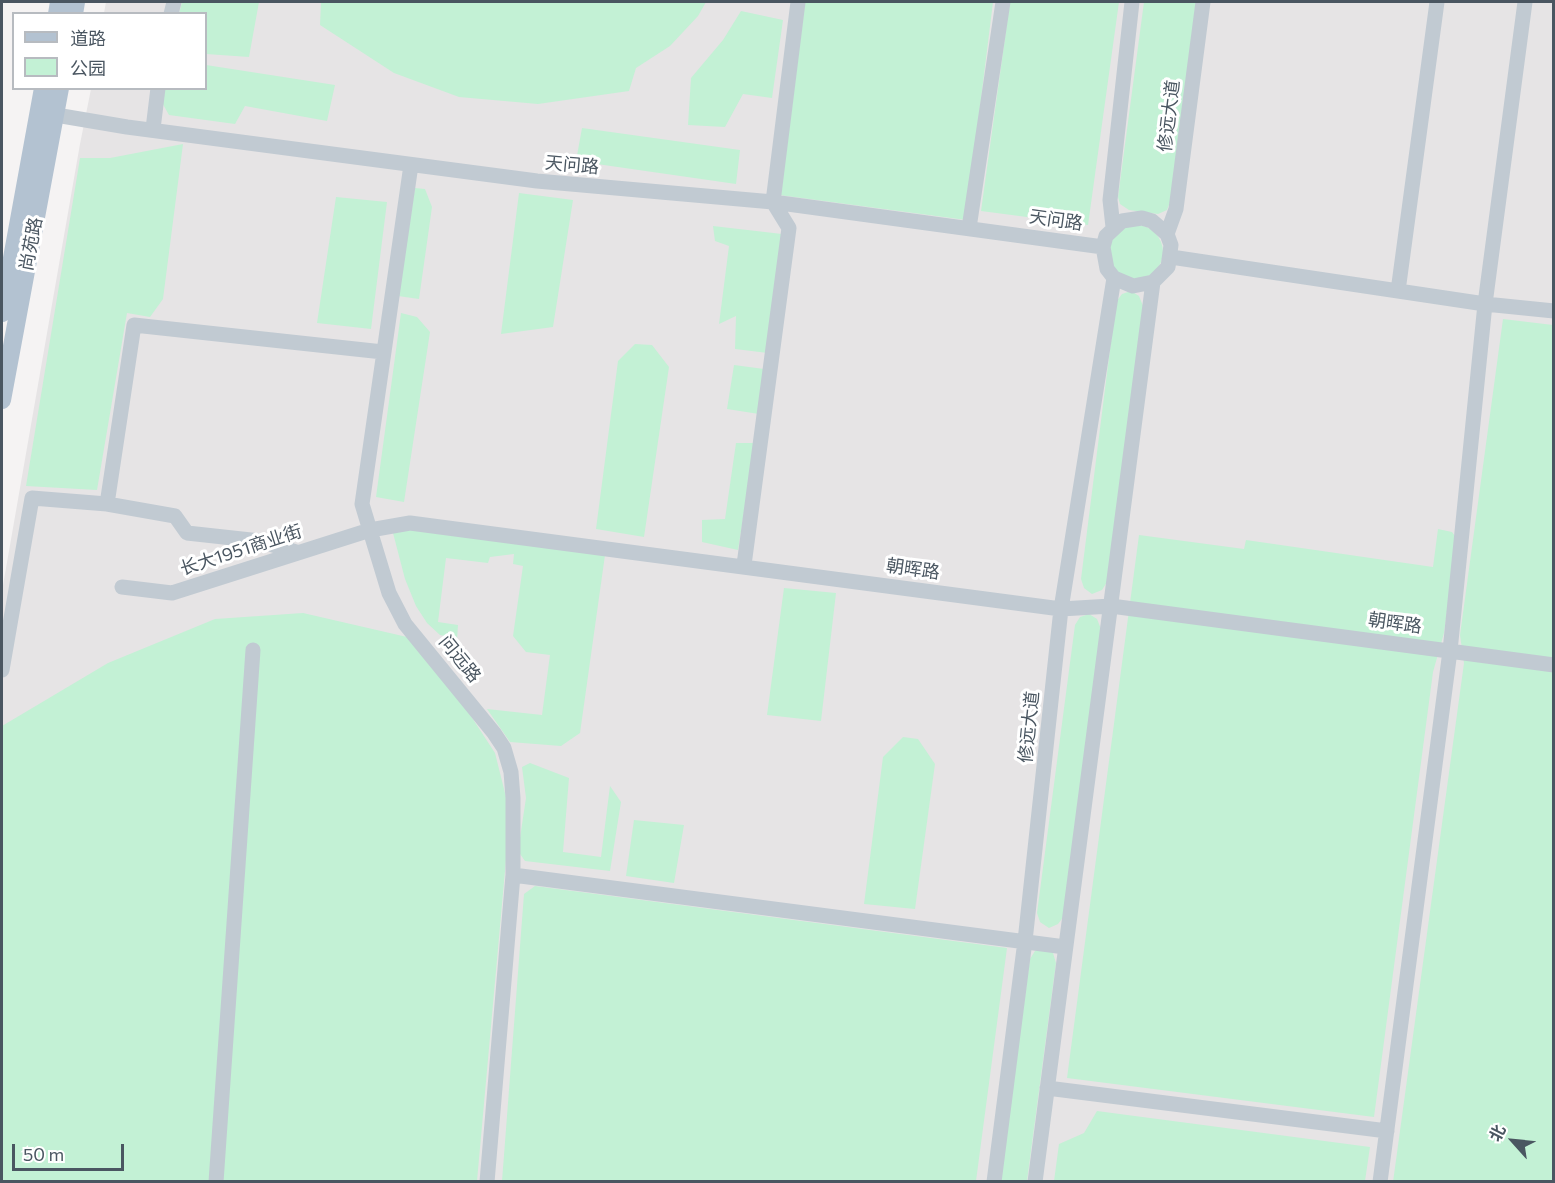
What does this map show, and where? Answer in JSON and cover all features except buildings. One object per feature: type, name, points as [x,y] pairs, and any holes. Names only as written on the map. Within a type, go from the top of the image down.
[{"type":"main road","name":"尚苑路","points":[[2,400],[47,113],[43,90]]},
{"type":"main road","name":"尚苑路","points":[[2,313],[47,113],[59,90]]},
{"type":"street","points":[[744,565],[789,228],[773,202],[798,2]]},
{"type":"street","points":[[969,228],[1003,2]]},
{"type":"street","points":[[1113,227],[1110,200],[1132,2]]},
{"type":"street","name":"修远大道","points":[[1171,256],[1167,234],[1176,209],[1203,2]]},
{"type":"street","points":[[1398,291],[1437,2]]},
{"type":"street","points":[[1380,1182],[1450,651],[1485,304],[1525,2]]},
{"type":"street","points":[[153,129],[158,90]]},
{"type":"street","name":"天问路","points":[[47,113],[537,181],[773,202],[1103,247]]},
{"type":"street","name":"问远路","points":[[411,165],[362,504],[390,593],[405,624],[504,748],[511,772],[513,875],[487,1182]]},
{"type":"street","points":[[1103,247],[1113,227],[1122,221],[1142,218],[1152,220],[1167,234]]},
{"type":"street","name":"修远大道","points":[[994,1182],[1025,941],[1061,609],[1114,278],[1107,269],[1103,247]]},
{"type":"street","points":[[1114,278],[1133,286],[1153,282],[1168,267],[1171,256],[1485,304],[1554,311]]},
{"type":"street","points":[[1035,1182],[1153,282]]},
{"type":"street","points":[[107,504],[134,325],[383,352]]},
{"type":"street","points":[[2,670],[32,498],[107,504],[175,516],[187,533],[260,541],[296,552]]},
{"type":"street","name":"朝晖路","points":[[370,530],[410,523],[744,565],[1061,609],[1111,606],[1554,665]]},
{"type":"street","name":"长大1951商业街","points":[[122,587],[172,593],[370,530]]},
{"type":"street","points":[[216,1182],[253,650]]},
{"type":"street","points":[[513,875],[1065,947]]},
{"type":"street","points":[[1047,1088],[1387,1131]]},
{"type":"shaded area","points":[[106,2],[1553,2],[1553,1181],[2,1182],[2,591],[80,144],[91,90],[207,90],[207,12],[104,12]]},
{"type":"green space","points":[[182,2],[259,2],[249,57],[207,54],[207,12],[180,12]]},
{"type":"green space","points":[[321,2],[706,2],[698,16],[670,46],[636,68],[629,91],[538,104],[459,97],[394,73],[320,25]]},
{"type":"green space","points":[[805,2],[993,2],[966,220],[779,195]]},
{"type":"green space","points":[[1010,2],[1119,2],[1088,225],[981,211]]},
{"type":"green space","points":[[1144,2],[1197,2],[1170,202],[1167,210],[1158,214],[1129,210],[1120,204],[1118,197]]},
{"type":"green space","points":[[741,11],[783,20],[772,98],[743,94],[725,127],[688,125],[691,78],[723,40]]},
{"type":"green space","points":[[207,65],[335,85],[327,121],[245,106],[235,124],[169,115],[160,99],[163,90],[207,90]]},
{"type":"green space","points":[[582,128],[740,150],[736,184],[576,161]]},
{"type":"green space","points":[[183,144],[163,299],[150,317],[127,313],[97,490],[26,486],[80,158],[110,158]]},
{"type":"green space","points":[[415,188],[425,189],[432,207],[419,299],[398,296]]},
{"type":"green space","points":[[519,193],[573,200],[553,327],[501,334]]},
{"type":"green space","points":[[336,197],[387,202],[371,329],[317,323]]},
{"type":"green space","points":[[1136,225],[1146,227],[1155,233],[1161,242],[1163,252],[1161,262],[1155,271],[1146,277],[1136,279],[1126,277],[1117,271],[1111,262],[1109,252],[1111,242],[1117,233],[1126,227]]},
{"type":"green space","points":[[713,226],[782,234],[768,353],[735,349],[736,316],[719,324],[729,246],[715,241]]},
{"type":"green space","points":[[1131,291],[1139,296],[1143,306],[1107,582],[1102,590],[1092,594],[1084,588],[1081,579],[1116,302],[1122,294]]},
{"type":"green space","points":[[401,313],[417,317],[430,332],[404,502],[376,497]]},
{"type":"green space","points":[[1503,319],[1553,325],[1553,1181],[1393,1182],[1464,663],[1460,635]]},
{"type":"green space","points":[[635,344],[652,345],[669,367],[644,537],[596,529],[618,361]]},
{"type":"green space","points":[[734,365],[764,369],[759,414],[727,409]]},
{"type":"green space","points":[[736,443],[755,443],[738,550],[702,542],[702,520],[725,519]]},
{"type":"green space","points":[[408,528],[605,555],[580,733],[561,746],[510,742],[487,709],[542,715],[550,655],[526,652],[513,636],[523,566],[513,564],[514,554],[490,557],[488,563],[446,558],[438,622],[458,625],[457,639],[440,635],[427,623],[416,606],[405,579],[393,533]]},
{"type":"green space","points":[[1438,529],[1452,532],[1457,539],[1444,633],[1433,672],[1374,1117],[1067,1078],[1139,535],[1244,549],[1246,540],[1433,567]]},
{"type":"green space","points":[[784,588],[836,593],[821,721],[767,715]]},
{"type":"green space","points":[[303,613],[407,637],[465,707],[495,753],[507,801],[506,860],[477,1181],[2,1181],[2,726],[108,663],[215,619]]},
{"type":"green space","points":[[1089,614],[1097,619],[1101,629],[1064,916],[1058,924],[1049,928],[1040,922],[1037,913],[1075,625],[1080,617]]},
{"type":"green space","points":[[903,737],[918,739],[935,764],[915,909],[864,904],[883,757]]},
{"type":"green space","points":[[530,763],[569,778],[563,852],[601,857],[610,786],[621,802],[610,871],[525,861],[518,851],[526,798],[522,767]]},
{"type":"green space","points":[[634,820],[684,825],[674,883],[626,876]]},
{"type":"green space","points":[[535,886],[1007,948],[976,1181],[502,1181],[524,894]]},
{"type":"green space","points":[[1044,948],[1053,953],[1056,963],[1027,1181],[1000,1182],[1030,959],[1035,951]]},
{"type":"green space","points":[[1097,1111],[1370,1147],[1365,1181],[1054,1181],[1059,1144],[1084,1133]]}]
